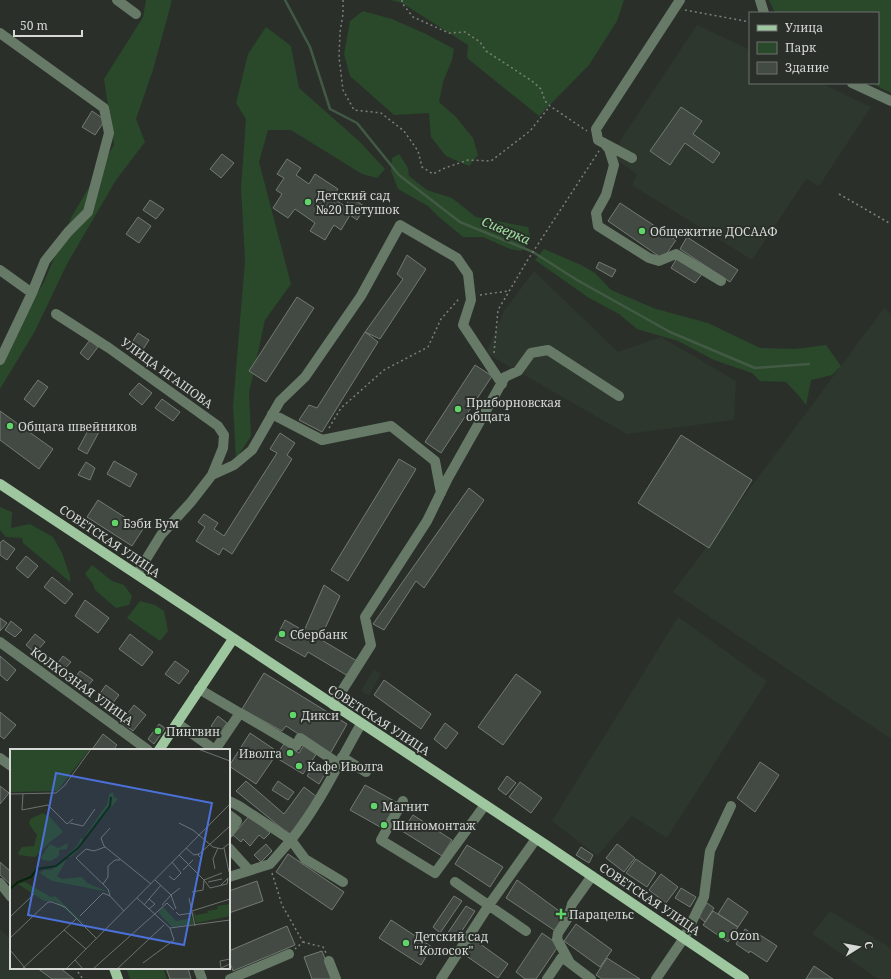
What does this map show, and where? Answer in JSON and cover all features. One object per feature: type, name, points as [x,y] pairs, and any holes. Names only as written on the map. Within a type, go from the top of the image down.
[{"type":"main road","name":"СОВЕТСКАЯ УЛИЦА","points":[[0,484],[333,705],[420,767],[485,805],[744,979]]},
{"type":"main road","points":[[160,749],[232,639]]},
{"type":"main road","points":[[114,969],[118,979]]},
{"type":"street","points":[[117,0],[136,14]]},
{"type":"street","points":[[760,0],[764,12]]},
{"type":"street","points":[[678,4],[596,129],[600,142],[609,149],[614,166],[606,195],[596,213],[598,226],[650,258],[659,261],[676,254],[720,281]]},
{"type":"street","points":[[0,33],[104,108],[109,133],[88,212],[68,232],[45,261],[32,293],[0,360]]},
{"type":"street","points":[[854,84],[891,101]]},
{"type":"street","points":[[600,142],[632,158]]},
{"type":"street","points":[[137,574],[161,535],[191,502],[212,475],[234,465],[252,450],[280,401],[305,377],[360,296],[400,225],[457,258],[468,274],[471,300],[462,325],[502,384]]},
{"type":"street","points":[[0,270],[32,293]]},
{"type":"street","name":"УЛИЦА ИГАШОВА","points":[[56,314],[109,348],[218,426],[224,436],[223,448],[212,475]]},
{"type":"street","points":[[333,705],[371,645],[365,618],[427,521],[506,377],[518,371],[531,353],[548,350],[619,396]]},
{"type":"street","points":[[272,414],[322,440],[390,426],[435,461],[441,493]]},
{"type":"street","name":"КОЛХОЗНАЯ УЛИЦА","points":[[0,642],[147,749]]},
{"type":"street","points":[[199,689],[296,746],[300,738],[340,760],[366,772]]},
{"type":"street","points":[[216,749],[240,713]]},
{"type":"street","points":[[177,723],[214,749]]},
{"type":"street","points":[[230,877],[270,864],[306,820],[361,724]]},
{"type":"street","points":[[0,758],[10,765]]},
{"type":"street","points":[[403,801],[381,840],[435,873],[485,805]]},
{"type":"street","points":[[230,802],[290,840],[305,859],[343,882]]},
{"type":"street","points":[[656,979],[684,938],[704,897],[710,851],[731,806]]},
{"type":"street","points":[[230,816],[237,821],[230,832]]},
{"type":"street","points":[[441,979],[489,905],[536,839]]},
{"type":"street","points":[[230,849],[249,870]]},
{"type":"street","points":[[570,963],[557,940],[558,933],[568,918],[572,904],[592,876]]},
{"type":"street","points":[[456,882],[526,931]]},
{"type":"street","points":[[0,883],[10,896]]},
{"type":"street","points":[[230,979],[289,954]]},
{"type":"street","points":[[547,979],[562,957],[591,979]]},
{"type":"street","points":[[329,961],[336,979]]},
{"type":"street","points":[[198,969],[202,979]]},
{"type":"path","points":[[343,0],[339,57],[343,90],[354,110],[381,113],[404,131],[418,151],[422,167],[433,174],[468,160],[491,161],[530,131],[550,106]]},
{"type":"path","points":[[402,0],[402,3],[413,17],[449,32],[465,32],[480,42],[486,51],[532,81],[541,89],[545,101],[550,106],[582,127],[600,142],[498,310],[493,352],[495,358]]},
{"type":"path","points":[[678,4],[749,22]]},
{"type":"path","points":[[839,194],[891,224]]},
{"type":"path","points":[[322,440],[341,408],[384,370],[428,347],[441,319],[458,300],[510,291]]},
{"type":"path","points":[[270,864],[282,905],[303,942],[323,947],[329,961]]},
{"type":"path","points":[[289,954],[303,942]]},
{"type":"path","points":[[76,969],[83,979]]},
{"type":"shaded area","points":[[697,25],[749,50],[749,84],[823,84],[871,107],[819,186],[806,179],[752,260],[632,185],[637,174],[610,156]]},
{"type":"shaded area","points":[[534,271],[618,352],[661,337],[736,381],[734,420],[627,434],[486,353],[504,311]]},
{"type":"shaded area","points":[[884,308],[891,314],[891,739],[673,592]]},
{"type":"shaded area","points":[[678,617],[767,681],[667,838],[632,816],[597,856],[552,821]]},
{"type":"shaded area","points":[[374,669],[381,674],[369,696],[361,691]]},
{"type":"shaded area","points":[[830,911],[891,948],[891,979],[878,979],[812,934]]},
{"type":"shaded area","points":[[0,929],[10,938],[10,969],[47,969],[58,979],[0,979]]},
{"type":"green space","points":[[146,0],[172,0],[153,70],[136,119],[145,142],[116,180],[67,264],[35,331],[0,389],[0,354],[44,282],[72,216],[114,145],[104,79],[143,17]]},
{"type":"green space","points":[[391,0],[624,0],[617,21],[589,65],[539,116],[467,58],[468,45],[402,3]]},
{"type":"green space","points":[[769,0],[891,0],[891,93],[873,84],[879,84],[879,12],[775,12]]},
{"type":"green space","points":[[363,11],[392,19],[426,34],[454,49],[452,60],[443,82],[439,102],[456,117],[473,138],[478,155],[469,166],[446,156],[431,137],[429,113],[394,115],[350,76],[344,54],[350,21]]},
{"type":"green space","points":[[266,27],[291,46],[299,88],[360,142],[385,169],[377,178],[362,174],[291,130],[268,130],[259,162],[291,284],[265,320],[249,393],[251,436],[236,459],[233,406],[245,260],[241,188],[246,119],[236,103],[248,54]]},
{"type":"green space","points":[[399,154],[408,168],[409,176],[427,190],[452,198],[476,217],[528,227],[531,240],[521,251],[510,249],[483,237],[463,237],[428,206],[398,189],[391,171],[392,158]]},
{"type":"green space","points":[[544,249],[581,265],[595,273],[611,290],[656,309],[708,323],[760,348],[795,349],[826,345],[841,366],[832,375],[811,380],[806,405],[786,382],[760,381],[752,373],[714,360],[678,341],[637,329],[619,314],[589,298],[535,260]]},
{"type":"green space","points":[[0,507],[12,512],[11,528],[30,524],[53,537],[62,553],[70,576],[70,582],[23,543],[22,538],[6,537],[0,530]]},
{"type":"green space","points":[[92,565],[112,581],[124,585],[132,596],[129,605],[116,608],[95,590],[93,584],[85,574]]},
{"type":"green space","points":[[140,601],[155,605],[164,611],[168,631],[160,641],[127,618]]},
{"type":"green space","points":[[126,969],[163,969],[167,979],[130,979]]},
{"type":"building","points":[[681,107],[702,121],[693,134],[720,153],[713,163],[685,143],[670,165],[650,151]]},
{"type":"building","points":[[92,111],[105,120],[95,135],[82,127]]},
{"type":"building","points":[[222,154],[234,163],[221,178],[210,169]]},
{"type":"building","name":"Детский сад №20 Петушок","points":[[287,159],[301,168],[296,175],[309,184],[315,174],[338,189],[332,198],[345,206],[351,197],[365,207],[357,220],[350,215],[341,230],[334,225],[325,240],[310,231],[315,223],[295,209],[288,218],[273,208],[282,194],[276,190],[284,178],[277,174]]},
{"type":"building","points":[[150,200],[164,209],[156,219],[143,210]]},
{"type":"building","name":"Общежитие ДОСААФ","points":[[620,203],[676,240],[663,259],[608,221]]},
{"type":"building","points":[[138,217],[151,226],[139,243],[126,234]]},
{"type":"building","points":[[687,237],[738,270],[730,282],[680,249]]},
{"type":"building","points":[[407,255],[426,269],[380,339],[365,332],[403,279],[397,274]]},
{"type":"building","points":[[677,258],[702,274],[695,283],[671,268]]},
{"type":"building","points":[[599,262],[616,270],[612,277],[596,268]]},
{"type":"building","points":[[297,297],[314,308],[266,382],[249,371]]},
{"type":"building","points":[[365,332],[378,342],[322,432],[299,420],[309,405],[317,408]]},
{"type":"building","points":[[138,333],[149,340],[140,354],[129,347]]},
{"type":"building","points":[[90,340],[98,347],[88,360],[80,353]]},
{"type":"building","name":"Приборновская общага","points":[[475,365],[492,376],[441,453],[425,442]]},
{"type":"building","points":[[38,380],[48,387],[34,407],[24,399]]},
{"type":"building","points":[[139,383],[152,393],[142,405],[129,394]]},
{"type":"building","points":[[162,399],[180,412],[173,421],[155,408]]},
{"type":"building","name":"Общага швейников","points":[[0,411],[53,449],[39,469],[0,440]]},
{"type":"building","points":[[91,425],[100,430],[87,454],[78,449]]},
{"type":"building","points":[[280,433],[295,443],[287,455],[292,459],[232,554],[223,548],[219,555],[196,541],[205,527],[198,522],[204,514],[218,523],[214,529],[224,536],[277,453],[270,449]]},
{"type":"building","points":[[681,435],[752,480],[709,548],[638,503]]},
{"type":"building","points":[[399,459],[416,469],[348,581],[331,570]]},
{"type":"building","points":[[114,461],[137,474],[130,487],[107,474]]},
{"type":"building","points":[[86,462],[95,468],[90,480],[78,475]]},
{"type":"building","points":[[469,488],[484,500],[424,588],[416,581],[384,630],[373,624]]},
{"type":"building","name":"Бэби Бум","points":[[98,500],[143,529],[132,546],[87,517]]},
{"type":"building","points":[[3,540],[15,549],[7,560],[0,555],[0,543]]},
{"type":"building","points":[[26,556],[38,566],[28,578],[16,568]]},
{"type":"building","points":[[52,577],[73,594],[65,604],[44,587]]},
{"type":"building","points":[[324,585],[340,596],[320,639],[357,661],[348,676],[308,652],[305,657],[275,640],[285,620],[304,631]]},
{"type":"building","points":[[85,600],[109,618],[98,633],[75,616]]},
{"type":"building","points":[[0,618],[7,623],[0,631]]},
{"type":"building","points":[[11,621],[22,630],[15,637],[5,630]]},
{"type":"building","points":[[35,634],[45,642],[35,653],[26,645]]},
{"type":"building","points":[[130,634],[153,652],[142,666],[119,649]]},
{"type":"building","points":[[0,656],[16,670],[7,681],[0,675]]},
{"type":"building","points":[[63,656],[71,662],[61,673],[54,668]]},
{"type":"building","points":[[175,661],[189,671],[179,684],[165,674]]},
{"type":"building","points":[[80,671],[93,680],[84,690],[72,681]]},
{"type":"building","name":"Дикси","points":[[264,673],[347,724],[330,754],[286,726],[282,731],[242,709]]},
{"type":"building","points":[[516,674],[541,692],[503,745],[478,727]]},
{"type":"building","points":[[384,680],[431,714],[421,729],[374,695]]},
{"type":"building","points":[[106,685],[119,695],[108,709],[96,699]]},
{"type":"building","points":[[134,705],[146,715],[133,731],[121,722]]},
{"type":"building","points":[[0,712],[16,725],[4,739],[0,736]]},
{"type":"building","points":[[218,716],[227,723],[220,733],[211,726]]},
{"type":"building","points":[[445,723],[458,733],[446,749],[434,739]]},
{"type":"building","points":[[159,724],[165,728],[154,744],[148,739]]},
{"type":"building","points":[[250,733],[278,752],[256,784],[230,767]]},
{"type":"building","points":[[103,734],[117,745],[114,749],[93,748]]},
{"type":"building","name":"Кафе Иволга","points":[[284,744],[299,753],[304,745],[317,753],[303,774],[275,757]]},
{"type":"building","points":[[760,762],[779,775],[755,812],[737,798]]},
{"type":"building","points":[[315,764],[326,772],[319,784],[307,776]]},
{"type":"building","points":[[507,776],[516,783],[506,795],[498,789]]},
{"type":"building","points":[[246,781],[284,814],[304,787],[317,797],[290,835],[236,791]]},
{"type":"building","points":[[278,781],[294,792],[288,800],[272,790]]},
{"type":"building","points":[[520,782],[542,798],[531,813],[509,797]]},
{"type":"building","name":"Магнит","points":[[365,785],[398,803],[382,828],[350,810]]},
{"type":"building","points":[[0,786],[9,793],[0,804]]},
{"type":"building","points":[[250,815],[270,833],[264,839],[259,835],[250,846],[243,839],[241,842],[233,835]]},
{"type":"building","points":[[413,815],[452,840],[442,856],[402,831]]},
{"type":"building","points":[[266,844],[272,851],[261,862],[254,855]]},
{"type":"building","points":[[617,844],[635,858],[624,872],[606,858]]},
{"type":"building","points":[[467,845],[503,867],[490,887],[455,864]]},
{"type":"building","points":[[581,847],[593,855],[589,863],[576,855]]},
{"type":"building","points":[[288,854],[344,892],[332,910],[276,872]]},
{"type":"building","points":[[636,859],[656,873],[647,887],[626,873]]},
{"type":"building","points":[[0,862],[10,871],[10,884],[0,875]]},
{"type":"building","points":[[661,874],[678,887],[666,903],[649,890]]},
{"type":"building","points":[[517,880],[566,916],[557,932],[506,898]]},
{"type":"building","points":[[257,881],[263,901],[230,913],[230,891]]},
{"type":"building","points":[[681,888],[696,897],[690,907],[675,898]]},
{"type":"building","points":[[454,896],[462,901],[440,933],[433,927]]},
{"type":"building","points":[[728,898],[748,912],[738,927],[718,914]]},
{"type":"building","points":[[707,903],[714,908],[705,922],[698,916]]},
{"type":"building","points":[[466,906],[475,911],[454,943],[445,937]]},
{"type":"building","points":[[713,911],[738,927],[728,942],[703,925]]},
{"type":"building","name":"Детский сад \"Колосок\"","points":[[391,920],[432,947],[421,965],[379,938]]},
{"type":"building","points":[[576,924],[612,950],[600,967],[564,941]]},
{"type":"building","points":[[287,926],[295,945],[233,971],[230,963],[230,951]]},
{"type":"building","points":[[745,929],[759,938],[760,935],[777,946],[767,962],[750,951],[749,953],[736,944]]},
{"type":"building","points":[[542,933],[559,945],[536,979],[525,979],[516,972]]},
{"type":"building","points":[[472,938],[508,964],[498,978],[462,953]]},
{"type":"building","points":[[322,951],[333,979],[312,979],[304,957]]},
{"type":"building","points":[[607,958],[640,979],[602,979],[596,975]]},
{"type":"building","points":[[814,966],[833,979],[806,979]]},
{"type":"building","points":[[38,969],[61,969],[74,979],[52,979]]},
{"type":"building","points":[[166,969],[188,969],[191,979],[170,979]]},
{"type":"waterway","name":"Сиверка","points":[[285,0],[310,47],[330,109],[357,123],[399,175],[460,222],[533,252],[577,280],[670,332],[755,368],[809,364]]},
{"type":"place","name":"Детский сад №20 Петушок","points":[[308,202]]},
{"type":"place","name":"Общежитие ДОСААФ","points":[[642,231]]},
{"type":"place","name":"Приборновская общага","points":[[458,409]]},
{"type":"place","name":"Общага швейников","points":[[10,426]]},
{"type":"place","name":"Бэби Бум","points":[[115,523]]},
{"type":"place","name":"Сбербанк","points":[[282,634]]},
{"type":"place","name":"Дикси","points":[[293,715]]},
{"type":"place","name":"Пингвин","points":[[158,731]]},
{"type":"place","name":"Иволга","points":[[290,753]]},
{"type":"place","name":"Кафе Иволга","points":[[299,766]]},
{"type":"place","name":"Магнит","points":[[374,806]]},
{"type":"place","name":"Шиномонтаж","points":[[384,825]]},
{"type":"place","name":"Парацельс","points":[[561,914]]},
{"type":"place","name":"Ozon","points":[[722,935]]},
{"type":"place","name":"Детский сад \"Колосок\"","points":[[406,943]]}]
